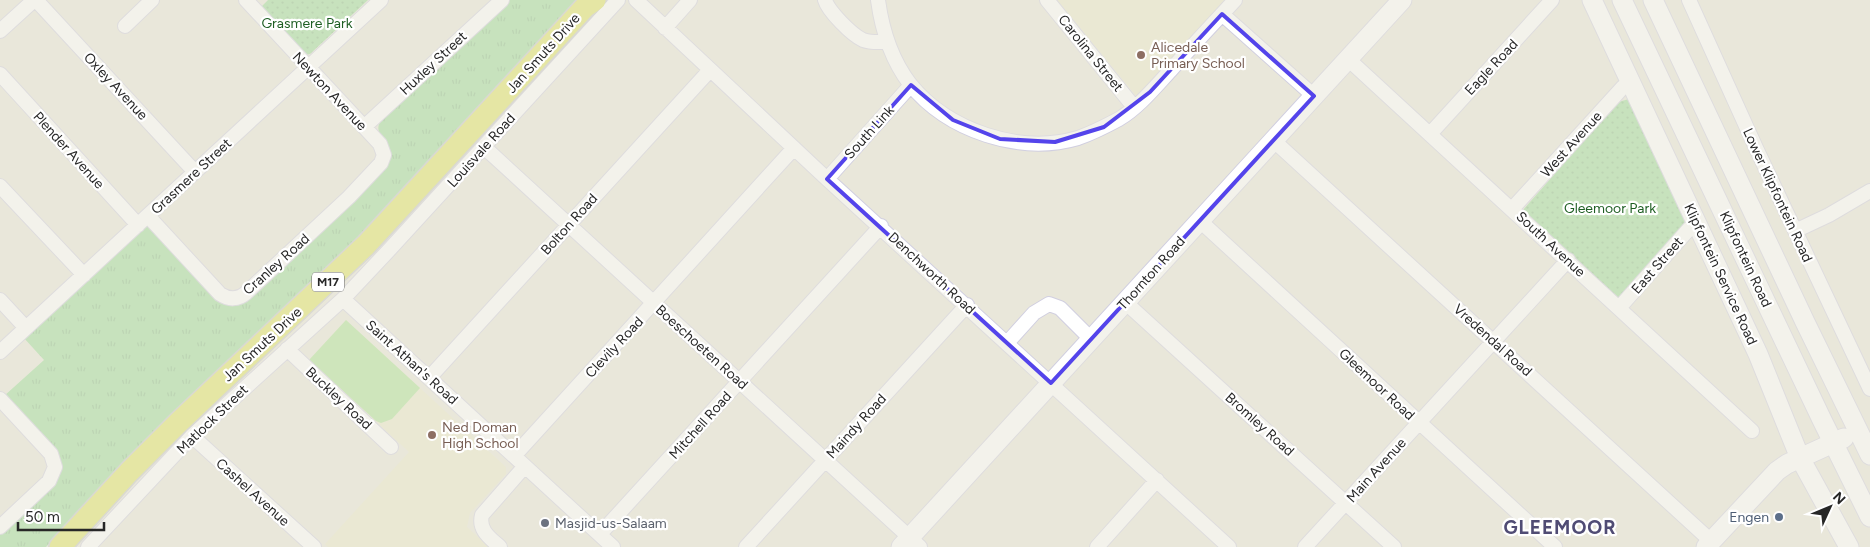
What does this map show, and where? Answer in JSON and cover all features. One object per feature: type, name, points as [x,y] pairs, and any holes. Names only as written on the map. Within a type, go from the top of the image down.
[{"type":"main road","name":"Jan Smuts Drive","points":[[60,547],[129,472],[179,422],[366,245],[590,2]]},
{"type":"street","points":[[13,0],[23,10]]},
{"type":"street","points":[[0,32],[35,0]]},
{"type":"street","name":"Oxley Avenue","points":[[35,0],[195,172]]},
{"type":"street","points":[[125,26],[152,0]]},
{"type":"street","name":"Grasmere Street","points":[[0,352],[381,0]]},
{"type":"street","name":"Huxley Street","points":[[364,127],[502,0]]},
{"type":"street","name":"Louisvale Road","points":[[343,299],[618,0]]},
{"type":"street","name":"Denchworth Road","points":[[636,0],[794,148],[1229,547]]},
{"type":"street","points":[[665,28],[690,0]]},
{"type":"street","points":[[824,0],[830,10],[859,38],[870,42],[888,42]]},
{"type":"street","points":[[878,0],[888,42],[899,67],[911,85],[937,109],[953,120],[1000,139],[1021,142],[1056,142],[1078,138],[1121,118],[1150,92],[1235,0]]},
{"type":"street","name":"Carolina Street","points":[[1047,0],[1134,107]]},
{"type":"street","name":"Thornton Road","points":[[910,544],[1051,383],[1402,0]]},
{"type":"street","name":"Eagle Road","points":[[1430,134],[1552,0]]},
{"type":"street","name":"Klipfontein Service Road","points":[[1592,0],[1767,373],[1800,458],[1849,547]]},
{"type":"street","name":"Klipfontein Road","points":[[1622,0],[1870,517]]},
{"type":"street","name":"Klipfontein Road","points":[[1653,0],[1805,322],[1864,430],[1870,455]]},
{"type":"street","name":"Lower Klipfontein Road","points":[[1689,0],[1870,389]]},
{"type":"street","name":"Newton Avenue","points":[[253,3],[382,148],[384,155],[381,163]]},
{"type":"street","points":[[1222,14],[1314,96]]},
{"type":"street","name":"South Avenue","points":[[1348,59],[1752,431]]},
{"type":"street","name":"Bolton Road","points":[[428,378],[710,70]]},
{"type":"street","name":"Plender Avenue","points":[[0,74],[143,220]]},
{"type":"street","name":"West Avenue","points":[[1512,209],[1623,87],[1631,83]]},
{"type":"street","name":"South Link","points":[[827,178],[911,85]]},
{"type":"street","name":"Vredendal Road","points":[[1274,140],[1494,341],[1709,544]]},
{"type":"street","name":"Boeschoeten Road","points":[[484,147],[826,459],[910,544]]},
{"type":"street","name":"Clevily Road","points":[[514,456],[794,148]]},
{"type":"street","name":"Cranley Road","points":[[143,220],[220,294],[230,298],[239,298],[349,197],[381,163]]},
{"type":"street","points":[[0,186],[84,275]]},
{"type":"street","points":[[1795,231],[1829,215],[1870,191]]},
{"type":"street","name":"Gleemoor Road","points":[[1199,220],[1555,547]]},
{"type":"street","name":"East Street","points":[[1619,308],[1689,229],[1698,225]]},
{"type":"street","name":"Mitchell Road","points":[[600,534],[881,226]]},
{"type":"street","name":"Main Avenue","points":[[1305,547],[1568,260]]},
{"type":"street","name":"Matlock Street","points":[[88,547],[192,436],[343,299]]},
{"type":"street","name":"Saint Athan's Road","points":[[343,299],[613,547]]},
{"type":"street","points":[[0,300],[26,328]]},
{"type":"street","name":"Bromley Road","points":[[1125,302],[1394,547]]},
{"type":"street","points":[[1007,343],[1034,313],[1049,304],[1060,308],[1091,339]]},
{"type":"street","name":"Maindy Road","points":[[746,547],[966,305]]},
{"type":"street","name":"Buckley Road","points":[[288,350],[391,447]]},
{"type":"street","points":[[0,399],[51,454],[55,468],[49,481],[0,528]]},
{"type":"street","points":[[1709,544],[1768,479],[1782,467],[1864,430]]},
{"type":"street","name":"Cashel Avenue","points":[[192,436],[314,547]]},
{"type":"street","points":[[500,547],[483,530],[482,515],[525,466]]},
{"type":"street","points":[[1097,547],[1157,480]]},
{"type":"highlighted area","points":[[1222,14],[1314,96],[1051,383],[827,179],[911,85],[953,120],[1000,139],[1055,142],[1104,127],[1150,92]]},
{"type":"shaded area","name":"Alicedale Primary School","points":[[1057,0],[1230,0],[1138,98]]},
{"type":"shaded area","name":"Ned Doman High School","points":[[346,320],[506,467],[506,474],[470,513],[467,527],[489,547],[328,547],[325,544],[409,452],[309,360]]},
{"type":"green space","name":"Grasmere Park","points":[[268,0],[368,0],[310,54],[306,55],[262,9],[262,6]]},
{"type":"green space","points":[[509,0],[579,0],[374,223],[111,476],[46,547],[0,547],[0,534],[55,482],[61,469],[58,454],[4,396],[44,360],[23,337],[146,224],[211,294],[227,305],[234,306],[240,304],[390,155],[389,149],[378,128],[383,117]]},
{"type":"green space","name":"Gleemoor Park","points":[[1629,99],[1687,225],[1619,302],[1522,211],[1618,102]]},
{"type":"green space","points":[[346,320],[420,388],[392,419],[381,423],[376,421],[309,360]]},
{"type":"place","name":"Alicedale Primary School","points":[[1141,55]]},
{"type":"place","name":"Ned Doman High School","points":[[432,435]]},
{"type":"place","name":"Engen","points":[[1779,517]]},
{"type":"place","name":"Masjid-us-Salaam","points":[[545,523]]},
{"type":"district","name":"GLEEMOOR","points":[[1560,527]]}]
